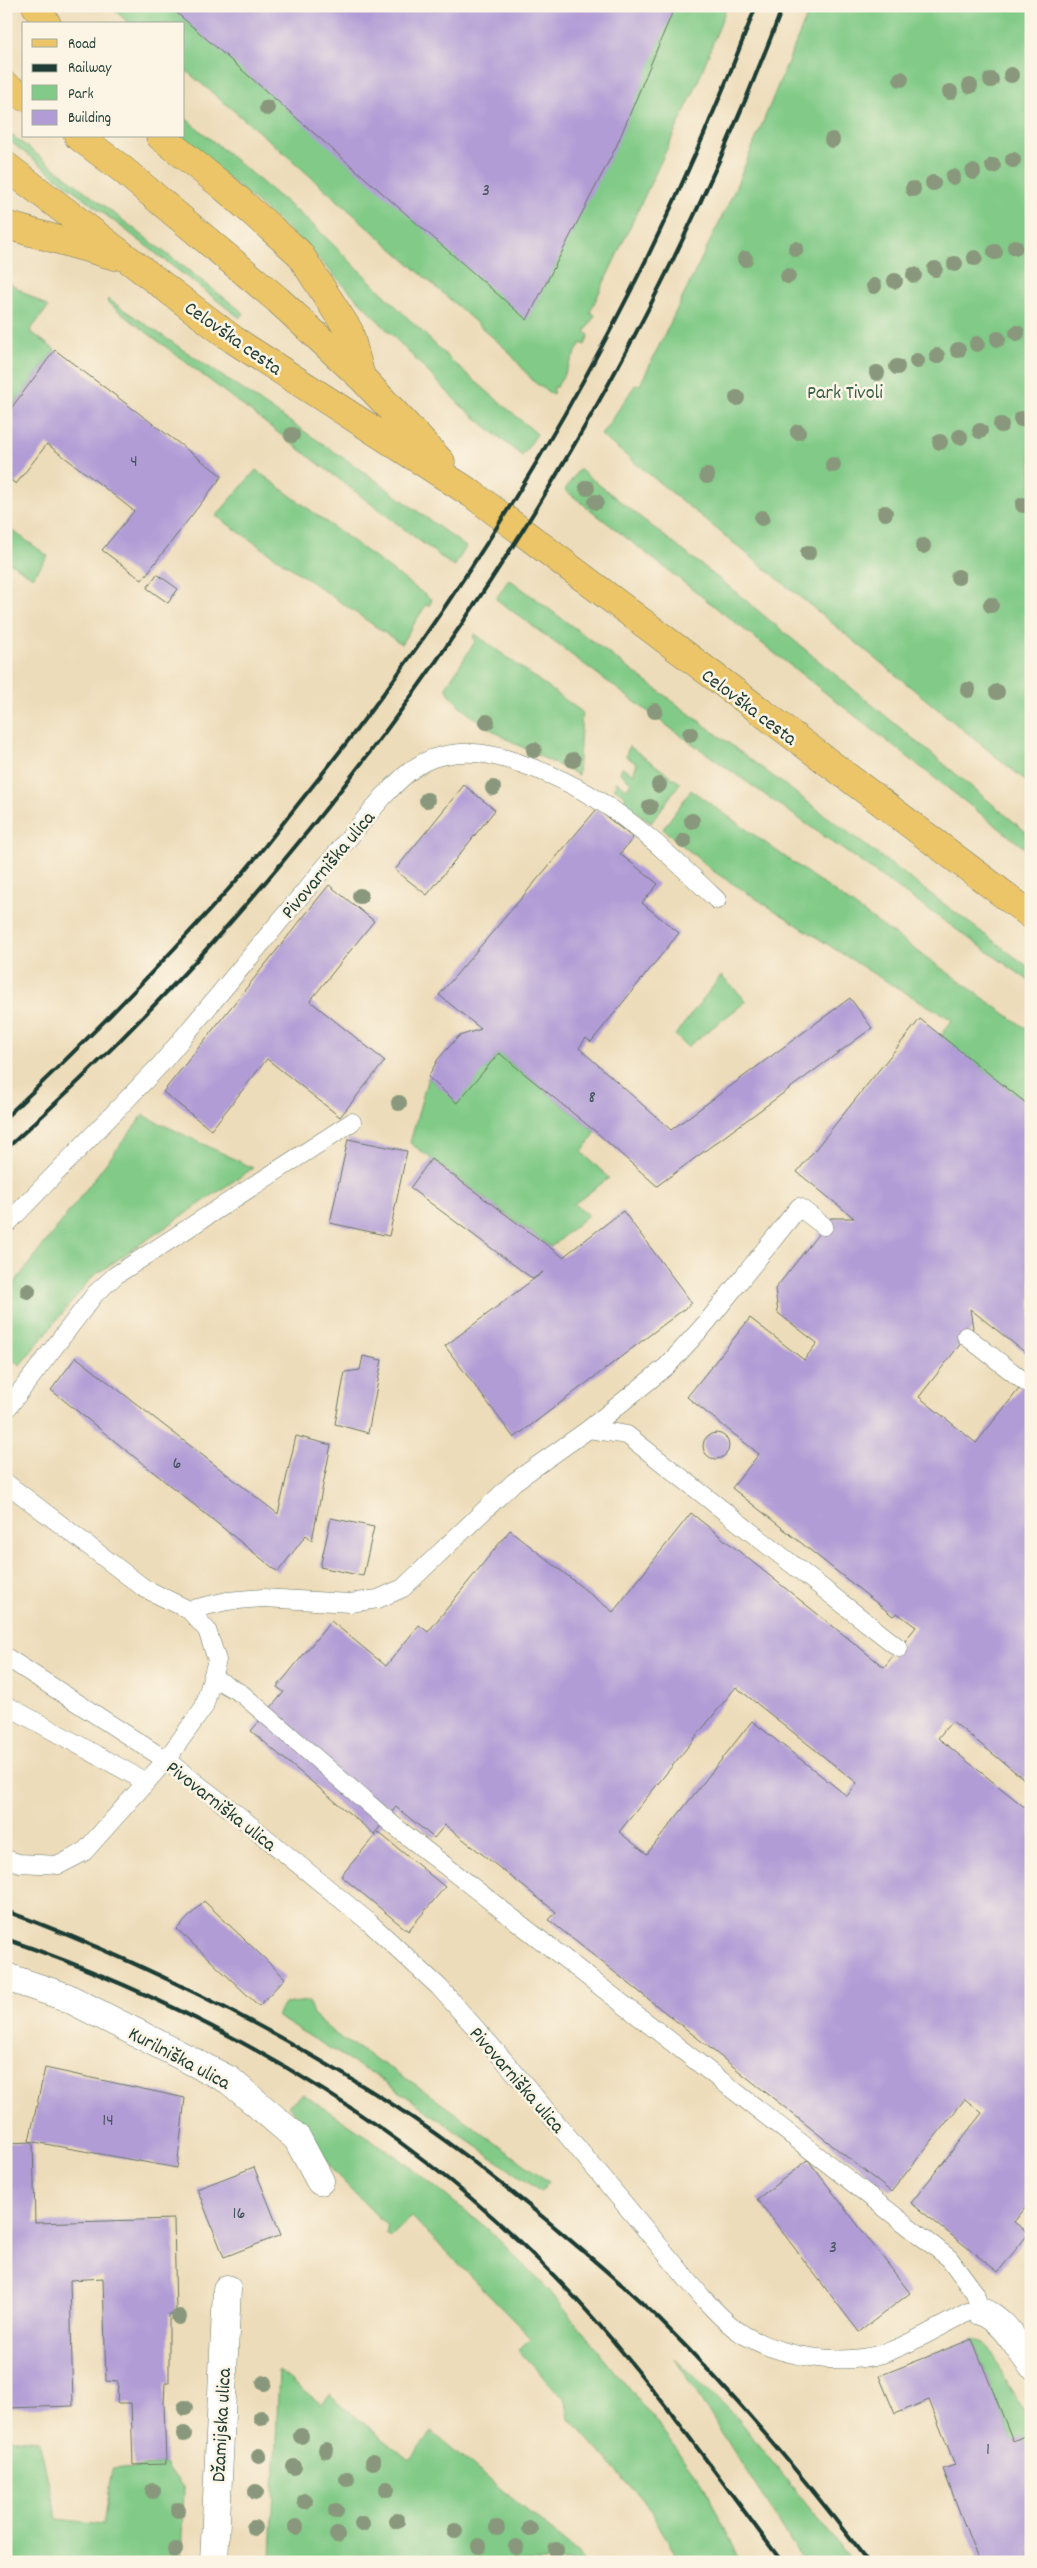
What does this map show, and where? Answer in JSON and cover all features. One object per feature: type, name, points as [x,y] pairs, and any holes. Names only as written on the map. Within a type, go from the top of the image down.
[{"type":"main road","points":[[36,6],[46,22]]},
{"type":"main road","points":[[6,86],[22,96]]},
{"type":"main road","name":"Celovška cesta","points":[[81,138],[122,169],[278,300],[361,377],[472,494]]},
{"type":"main road","points":[[162,138],[225,188],[299,253],[349,331],[361,377]]},
{"type":"main road","name":"Celovška cesta","points":[[6,166],[234,340],[472,494],[1031,915]]},
{"type":"main road","points":[[6,225],[127,259]]},
{"type":"street","name":"Kurilniška ulica","points":[[6,1978],[66,1996],[229,2080],[297,2138],[320,2181]]},
{"type":"street","name":"Džamijska ulica","points":[[214,2562],[227,2289]]},
{"type":"street","points":[[980,2311],[992,2315],[1001,2323],[1030,2362]]},
{"type":"lane","name":"Pivovarniška ulica","points":[[6,1225],[161,1064],[383,797],[406,773],[439,756],[467,752],[492,754],[541,770],[583,790],[650,836],[717,900]]},
{"type":"lane","points":[[6,1410],[94,1294],[116,1275],[352,1122]]},
{"type":"lane","points":[[189,1610],[227,1601],[263,1598],[350,1603],[378,1599],[403,1588],[514,1482],[590,1429],[666,1366],[707,1322],[799,1207],[824,1226]]},
{"type":"lane","points":[[966,1336],[1025,1382]]},
{"type":"lane","points":[[590,1429],[627,1435],[898,1648]]},
{"type":"lane","points":[[6,1483],[144,1588],[189,1610],[206,1630],[217,1660],[214,1678],[204,1707],[166,1760],[84,1852],[59,1864],[19,1863],[6,1859]]},
{"type":"lane","name":"Pivovarniška ulica","points":[[6,1657],[166,1760],[238,1815],[370,1923],[439,1987],[510,2067],[702,2297],[723,2319],[744,2335],[789,2352],[841,2359],[864,2358],[884,2353],[968,2312],[980,2311]]},
{"type":"lane","points":[[214,1678],[242,1694],[393,1825],[949,2258],[975,2293],[980,2311]]},
{"type":"lane","points":[[6,1705],[146,1782]]},
{"type":"green space","points":[[110,6],[727,6],[696,87],[590,312],[595,315],[585,332],[589,335],[585,345],[581,343],[557,387],[554,387],[553,395],[534,382],[507,350],[284,153],[185,70],[185,22],[128,22]]},
{"type":"green space","name":"Park Tivoli","points":[[811,6],[1031,6],[1031,785],[601,435],[636,384],[640,385],[733,194]]},
{"type":"green space","points":[[185,118],[313,225],[454,363],[537,434],[522,456],[459,404],[298,238],[181,138],[185,138]]},
{"type":"green space","points":[[9,133],[244,313],[240,318],[7,139]]},
{"type":"green space","points":[[6,281],[48,307],[30,331],[55,350],[6,415]]},
{"type":"green space","points":[[108,299],[363,471],[466,547],[454,567],[107,302]]},
{"type":"green space","points":[[579,469],[733,590],[1031,836],[1031,853],[565,490]]},
{"type":"green space","points":[[256,470],[432,600],[429,606],[426,605],[401,644],[216,516]]},
{"type":"green space","points":[[6,526],[48,556],[33,577],[6,560]]},
{"type":"green space","points":[[509,579],[1031,969],[1031,982],[673,730],[496,599]]},
{"type":"green space","points":[[475,634],[582,712],[578,775],[504,737],[467,713],[454,700],[446,687],[476,640],[473,638]]},
{"type":"green space","points":[[629,746],[680,783],[651,823],[623,802],[626,796],[614,788],[616,781],[627,789],[631,782],[620,773],[622,767],[633,774],[637,764],[626,756]]},
{"type":"green space","points":[[691,790],[1031,1032],[1031,1107],[941,1036],[952,1020],[874,974],[713,871],[663,829]]},
{"type":"green space","points":[[721,976],[747,1001],[687,1047],[675,1035]]},
{"type":"green space","points":[[499,1053],[596,1132],[582,1152],[609,1178],[574,1204],[588,1215],[551,1247],[410,1143],[428,1077],[457,1102]]},
{"type":"green space","points":[[143,1115],[253,1168],[92,1277],[20,1365],[6,1355],[6,1294]]},
{"type":"green space","points":[[309,2001],[313,2015],[335,2034],[415,2084],[549,2182],[541,2192],[389,2084],[276,2016],[284,2004]]},
{"type":"green space","points":[[303,2094],[400,2159],[489,2230],[548,2289],[658,2424],[706,2489],[741,2562],[679,2562],[652,2511],[569,2417],[566,2401],[518,2350],[531,2338],[412,2217],[390,2237],[387,2234],[387,2226],[333,2171],[306,2126],[288,2105]]},
{"type":"green space","points":[[972,2339],[984,2343],[994,2353],[1004,2378],[1031,2423],[1031,2455],[1024,2437],[1013,2441]]},
{"type":"green space","points":[[675,2359],[735,2416],[853,2562],[804,2562]]},
{"type":"green space","points":[[279,2371],[321,2404],[329,2395],[409,2460],[432,2432],[577,2552],[584,2562],[357,2562],[271,2558]]},
{"type":"green space","points":[[6,2438],[39,2441],[57,2519],[103,2524],[112,2469],[166,2464],[184,2489],[181,2562],[6,2562]]},
{"type":"building","points":[[169,6],[675,6],[616,147],[527,320]]},
{"type":"building","points":[[55,350],[222,476],[142,580],[102,550],[134,511],[92,478],[47,444],[16,484],[6,477],[6,415]]},
{"type":"building","points":[[157,574],[178,589],[168,603],[147,588]]},
{"type":"building","points":[[464,785],[495,810],[427,895],[395,870]]},
{"type":"building","points":[[597,809],[633,838],[620,854],[658,884],[642,903],[679,933],[591,1042],[586,1038],[579,1048],[671,1130],[850,998],[872,1028],[657,1186],[596,1132],[499,1053],[457,1103],[428,1077],[438,1059],[459,1036],[481,1029],[439,995]]},
{"type":"building","points":[[329,885],[374,921],[310,1001],[385,1061],[340,1117],[267,1059],[211,1130],[163,1092]]},
{"type":"building","points":[[920,1019],[1031,1107],[1031,1357],[970,1309],[973,1328],[919,1397],[976,1443],[1031,1374],[1031,1770],[1024,1779],[952,1721],[938,1738],[1027,1809],[1031,1804],[1031,2201],[1014,2222],[1029,2233],[998,2272],[911,2203],[982,2113],[965,2099],[891,2192],[549,1920],[556,1912],[445,1825],[434,1838],[396,1807],[374,1834],[251,1731],[284,1692],[277,1687],[331,1621],[386,1666],[419,1625],[428,1632],[510,1530],[613,1612],[691,1513],[884,1667],[916,1627],[897,1613],[893,1616],[732,1488],[759,1454],[687,1397],[750,1318],[804,1360],[817,1343],[778,1313],[775,1289],[831,1218],[854,1218],[797,1172]],"holes":[[[736,1687],[857,1783],[847,1796],[752,1721],[647,1854],[619,1832]]]},
{"type":"building","points":[[348,1139],[407,1151],[389,1236],[330,1223]]},
{"type":"building","points":[[431,1159],[563,1257],[623,1211],[692,1303],[514,1438],[445,1346],[543,1272],[533,1279],[410,1188]]},
{"type":"building","points":[[363,1356],[382,1360],[368,1433],[335,1424],[345,1372],[360,1370]]},
{"type":"building","points":[[76,1357],[278,1514],[296,1436],[331,1445],[312,1540],[306,1535],[278,1572],[51,1390]]},
{"type":"building","points":[[716,1433],[725,1437],[729,1446],[725,1455],[716,1459],[707,1455],[703,1446],[707,1437]]},
{"type":"building","points":[[331,1518],[374,1527],[363,1576],[320,1567]]},
{"type":"building","points":[[378,1832],[445,1887],[408,1931],[341,1876]]},
{"type":"building","points":[[204,1901],[285,1978],[259,2006],[177,1929]]},
{"type":"building","points":[[45,2068],[185,2098],[177,2168],[29,2141]]},
{"type":"building","points":[[33,2142],[35,2223],[174,2219],[176,2314],[169,2314],[169,2383],[165,2383],[164,2404],[166,2464],[133,2465],[131,2403],[117,2403],[118,2382],[106,2381],[103,2278],[70,2280],[73,2406],[6,2408],[6,2143]]},
{"type":"building","points":[[808,2160],[910,2293],[859,2332],[757,2199]]},
{"type":"building","points":[[254,2167],[281,2235],[224,2257],[197,2189]]},
{"type":"building","points":[[972,2339],[1013,2441],[1024,2436],[1031,2455],[1031,2562],[985,2562],[984,2560],[979,2562],[943,2469],[955,2465],[929,2400],[895,2414],[879,2376]]},
{"type":"building","points":[[271,2558],[324,2560],[324,2562],[271,2562]]},
{"type":"railway","points":[[6,1117],[128,998],[243,873],[380,699],[445,607],[506,512],[564,415],[618,315],[668,214],[714,111],[756,6]]},
{"type":"railway","points":[[6,1149],[132,1028],[250,900],[360,765],[462,624],[556,476],[640,324],[716,167],[783,6]]},
{"type":"railway","points":[[6,1911],[101,1949],[238,2015],[371,2091],[416,2120],[460,2152],[544,2218],[617,2281],[688,2348],[768,2437],[868,2562]]},
{"type":"railway","points":[[6,1939],[89,1970],[170,2006],[249,2047],[326,2092],[399,2141],[468,2196],[534,2255],[620,2349],[668,2409],[782,2562]]}]
